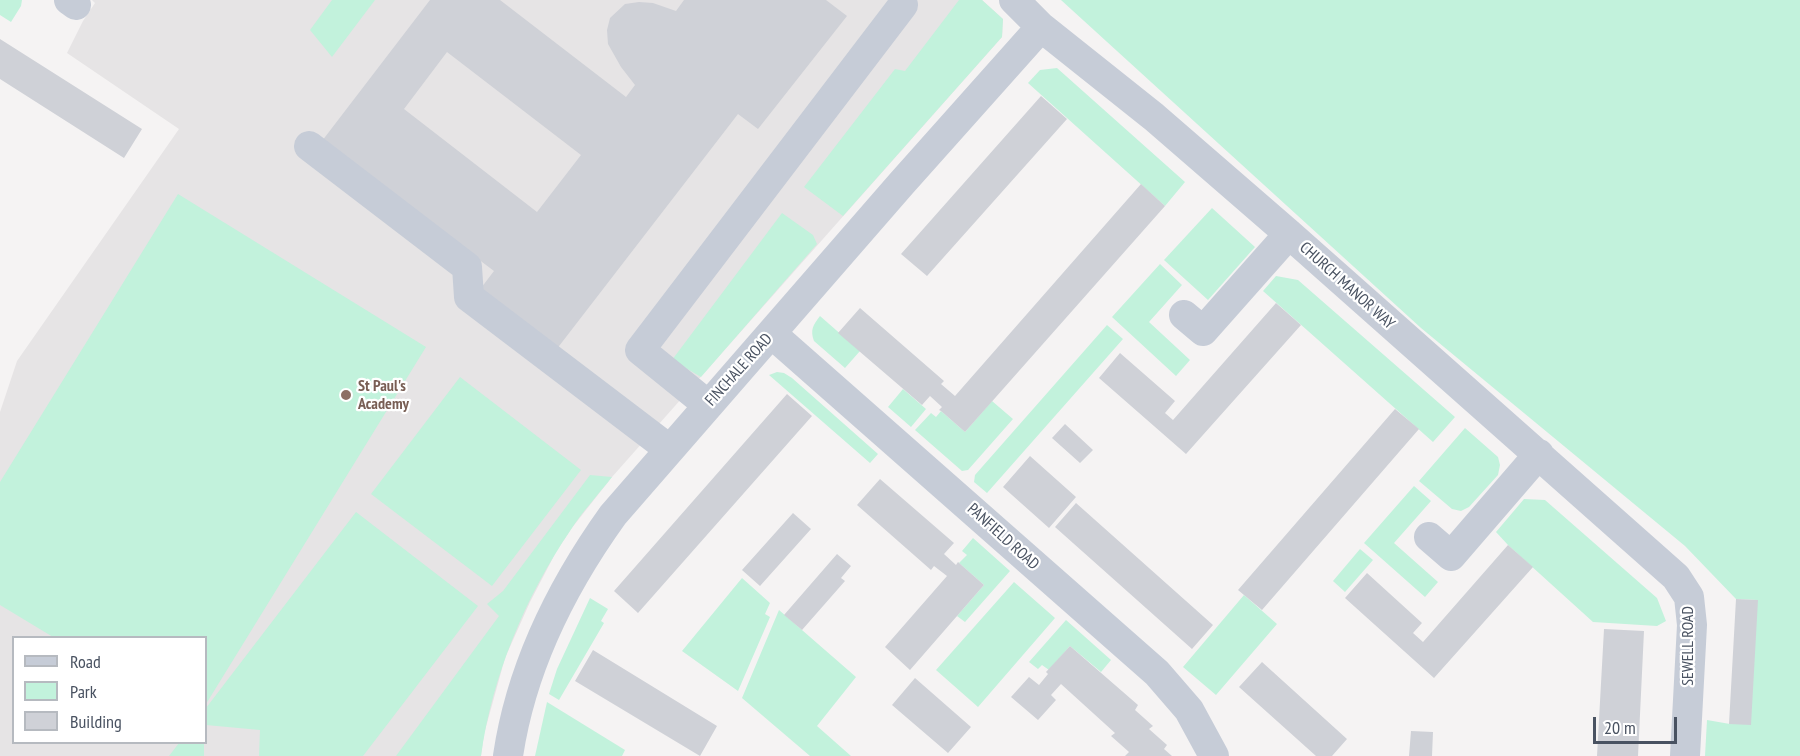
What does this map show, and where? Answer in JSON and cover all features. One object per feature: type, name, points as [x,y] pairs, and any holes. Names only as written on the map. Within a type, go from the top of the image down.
[{"type":"street","name":"CHURCH MANOR WAY","points":[[1014,0],[1041,27],[1154,117],[1289,234],[1676,577]]},
{"type":"street","points":[[708,405],[640,350],[902,2]]},
{"type":"street","name":"FINCHALE ROAD","points":[[508,756],[524,684],[555,610],[600,534],[633,490],[1041,27]]},
{"type":"street","points":[[309,146],[467,267],[469,297],[669,449]]},
{"type":"street","points":[[1184,315],[1203,332],[1289,234]]},
{"type":"street","name":"PANFIELD ROAD","points":[[772,334],[1157,673],[1189,710],[1214,756]]},
{"type":"street","points":[[1429,537],[1451,556],[1539,454]]},
{"type":"street","name":"SEWELL ROAD","points":[[1676,577],[1689,597],[1692,625],[1685,756]]},
{"type":"shaded area","name":"St Paul's Academy","points":[[92,0],[982,0],[1003,19],[1002,37],[612,477],[571,529],[556,552],[530,602],[505,658],[484,734],[481,756],[0,756],[0,412],[17,361],[179,129],[67,53],[95,3]]},
{"type":"green space","points":[[0,0],[22,0],[11,22],[0,15]]},
{"type":"green space","points":[[332,0],[375,0],[332,57],[310,30]]},
{"type":"green space","points":[[959,0],[982,0],[1003,19],[1002,37],[843,216],[804,187],[895,69],[905,71]]},
{"type":"green space","points":[[1061,0],[1800,0],[1800,756],[1705,756],[1707,720],[1730,724],[1757,600],[1736,599],[1685,546],[1421,328]]},
{"type":"green space","points":[[1057,68],[1185,182],[1165,206],[1028,83],[1040,70]]},
{"type":"green space","points":[[178,194],[426,347],[207,702],[207,636],[51,636],[0,605],[0,482]]},
{"type":"green space","points":[[1212,208],[1255,247],[1208,300],[1164,260]]},
{"type":"green space","points":[[782,213],[813,235],[817,244],[701,377],[672,360]]},
{"type":"green space","points":[[1160,264],[1182,285],[1149,322],[1190,360],[1176,376],[1112,317]]},
{"type":"green space","points":[[1276,276],[1298,280],[1455,417],[1433,442],[1263,291]]},
{"type":"green space","points":[[820,316],[860,351],[845,368],[814,341],[813,328]]},
{"type":"green space","points":[[1107,325],[1123,339],[987,493],[974,482],[975,475]]},
{"type":"green space","points":[[777,372],[792,378],[878,454],[870,463],[769,375]]},
{"type":"green space","points":[[460,377],[581,470],[492,586],[371,494]]},
{"type":"green space","points":[[903,389],[926,409],[911,427],[888,407]]},
{"type":"green space","points":[[992,401],[1013,419],[968,470],[962,471],[915,430],[931,413],[936,417],[941,411],[965,432]]},
{"type":"green space","points":[[1465,428],[1498,457],[1500,465],[1498,475],[1469,507],[1461,511],[1452,509],[1419,481]]},
{"type":"green space","points":[[590,475],[612,477],[570,531],[525,610],[502,667],[486,726],[481,756],[396,756],[499,616],[487,604],[503,591]]},
{"type":"green space","points":[[1414,486],[1431,501],[1394,543],[1438,582],[1425,597],[1364,543]]},
{"type":"green space","points":[[1524,499],[1545,500],[1657,598],[1666,621],[1657,626],[1593,622],[1496,532]]},
{"type":"green space","points":[[356,512],[478,606],[363,756],[259,756],[260,730],[207,725],[207,707]]},
{"type":"green space","points":[[973,538],[1010,571],[965,622],[957,616],[984,585],[959,563],[967,555],[962,551]]},
{"type":"green space","points":[[1360,549],[1373,560],[1345,592],[1333,581]]},
{"type":"green space","points":[[742,578],[770,603],[765,614],[770,617],[738,691],[682,651]]},
{"type":"green space","points":[[1014,582],[1055,618],[978,707],[936,670]]},
{"type":"green space","points":[[1244,595],[1277,624],[1216,695],[1183,667]]},
{"type":"green space","points":[[590,598],[608,609],[601,621],[604,623],[559,700],[549,694],[557,669]]},
{"type":"green space","points":[[779,610],[856,677],[817,726],[851,756],[810,756],[742,698]]},
{"type":"green space","points":[[1066,620],[1111,660],[1101,672],[1070,646],[1049,670],[1042,665],[1038,669],[1029,662]]},
{"type":"green space","points":[[547,702],[625,750],[622,756],[535,756]]},
{"type":"green space","points":[[178,744],[204,744],[204,756],[169,756]]},
{"type":"building","points":[[430,0],[500,0],[626,97],[635,85],[608,44],[607,30],[610,18],[625,4],[653,3],[676,11],[684,0],[826,0],[847,16],[758,129],[738,114],[556,350],[478,292],[494,271],[322,141]],"holes":[[[447,52],[581,155],[537,212],[404,109]]]},
{"type":"building","points":[[0,39],[142,129],[124,158],[0,79]]},
{"type":"building","points":[[1041,96],[1067,119],[927,276],[901,254]]},
{"type":"building","points":[[1141,184],[1165,206],[965,432],[939,410],[942,407],[930,396],[922,405],[838,333],[860,308],[944,381],[941,384],[955,396]]},
{"type":"building","points":[[1276,303],[1301,325],[1186,454],[1099,378],[1120,353],[1175,401],[1165,413],[1173,420]]},
{"type":"building","points":[[787,394],[812,416],[638,613],[614,591]]},
{"type":"building","points":[[1395,409],[1419,429],[1262,610],[1238,590]]},
{"type":"building","points":[[1065,424],[1093,450],[1080,463],[1052,438]]},
{"type":"building","points":[[1030,456],[1076,497],[1049,528],[1003,487]]},
{"type":"building","points":[[880,479],[954,543],[944,554],[956,565],[958,562],[984,585],[910,670],[885,647],[947,576],[934,566],[931,570],[857,505]]},
{"type":"building","points":[[1076,503],[1213,625],[1192,649],[1055,527]]},
{"type":"building","points":[[793,513],[811,529],[760,586],[742,570]]},
{"type":"building","points":[[1508,545],[1533,567],[1434,678],[1345,598],[1367,573],[1422,623],[1413,633],[1423,642]]},
{"type":"building","points":[[837,554],[851,566],[841,578],[845,581],[802,630],[784,615]]},
{"type":"building","points":[[1736,599],[1758,600],[1751,725],[1729,724]]},
{"type":"building","points":[[1604,629],[1644,631],[1638,756],[1597,756]]},
{"type":"building","points":[[1070,646],[1138,705],[1135,710],[1153,726],[1149,729],[1167,745],[1164,749],[1172,756],[1125,756],[1129,752],[1111,736],[1115,733],[1061,684],[1051,695],[1056,700],[1038,720],[1011,697],[1029,677],[1039,685],[1048,674],[1046,672]]},
{"type":"building","points":[[593,650],[717,726],[700,756],[575,681]]},
{"type":"building","points":[[1262,662],[1347,739],[1332,756],[1316,756],[1239,687]]},
{"type":"building","points":[[915,678],[971,727],[948,753],[892,705]]},
{"type":"building","points":[[1411,731],[1433,732],[1432,756],[1409,756]]},
{"type":"place","name":"St Paul's Academy","points":[[346,395]]}]
